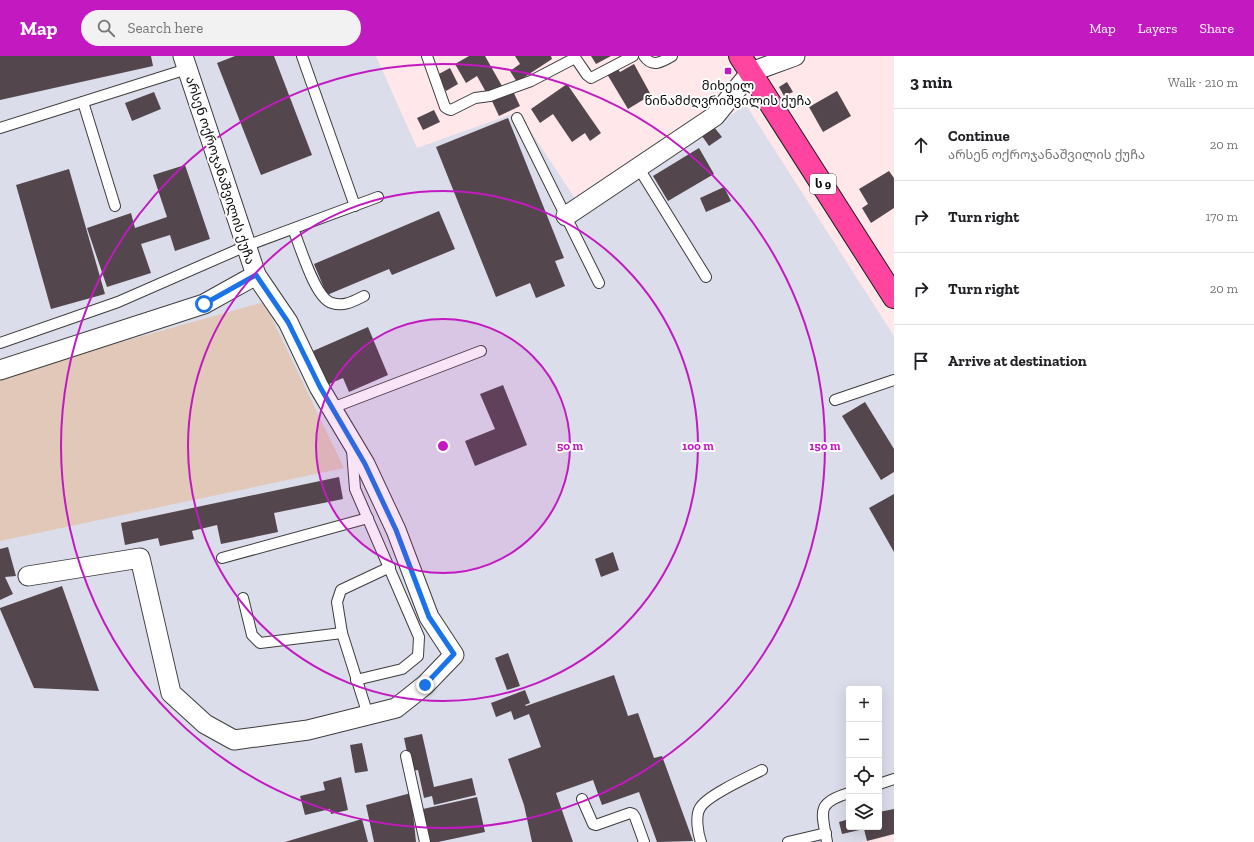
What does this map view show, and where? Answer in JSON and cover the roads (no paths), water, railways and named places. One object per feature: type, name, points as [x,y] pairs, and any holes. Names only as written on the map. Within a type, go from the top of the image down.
[{"type":"highway","name":"ს 9","points":[[745,64],[894,297]]},
{"type":"street","points":[[566,216],[715,116],[745,64],[795,56]]},
{"type":"street","name":"არსენ ოქროჯანაშვილის ქუჩა","points":[[0,370],[204,304],[256,275],[185,62]]},
{"type":"street","points":[[28,576],[140,558],[171,694],[205,724],[234,740],[308,730],[396,708],[425,685],[454,654],[429,617],[396,530],[365,464],[320,387],[288,322],[256,275]]},
{"type":"lane","points":[[302,56],[355,206]]},
{"type":"lane","points":[[427,56],[446,106],[451,110],[475,98],[490,96],[530,81],[575,57],[587,75],[591,78],[633,56]]},
{"type":"lane","points":[[644,56],[656,64],[672,56]]},
{"type":"lane","points":[[0,128],[83,102],[185,62]]},
{"type":"lane","points":[[83,102],[115,206]]},
{"type":"lane","points":[[517,118],[599,283]]},
{"type":"lane","points":[[638,168],[706,278]]},
{"type":"lane","points":[[0,343],[118,302],[246,246],[378,197]]},
{"type":"lane","points":[[293,229],[315,284],[325,300],[332,303],[348,304],[364,296]]},
{"type":"lane","points":[[332,408],[481,351]]},
{"type":"lane","points":[[834,400],[894,380]]},
{"type":"lane","points":[[351,440],[355,489],[420,637],[418,656],[402,669],[356,680]]},
{"type":"lane","points":[[222,558],[368,518]]},
{"type":"lane","points":[[368,716],[342,633],[337,602],[341,590],[390,567]]},
{"type":"lane","points":[[243,598],[252,635],[260,643],[342,633]]},
{"type":"lane","points":[[406,756],[425,842]]},
{"type":"lane","points":[[702,842],[699,838],[698,814],[700,807],[725,789],[762,770]]},
{"type":"lane","points":[[882,783],[894,779]]},
{"type":"lane","points":[[788,842],[826,838],[822,813],[826,804],[829,800],[846,794]]},
{"type":"lane","points":[[582,799],[593,824],[596,825],[633,814],[644,842]]},
{"type":"place","name":"მიხეილ წინამძღვრიშვილის ქუჩა","points":[[728,71]]}]
